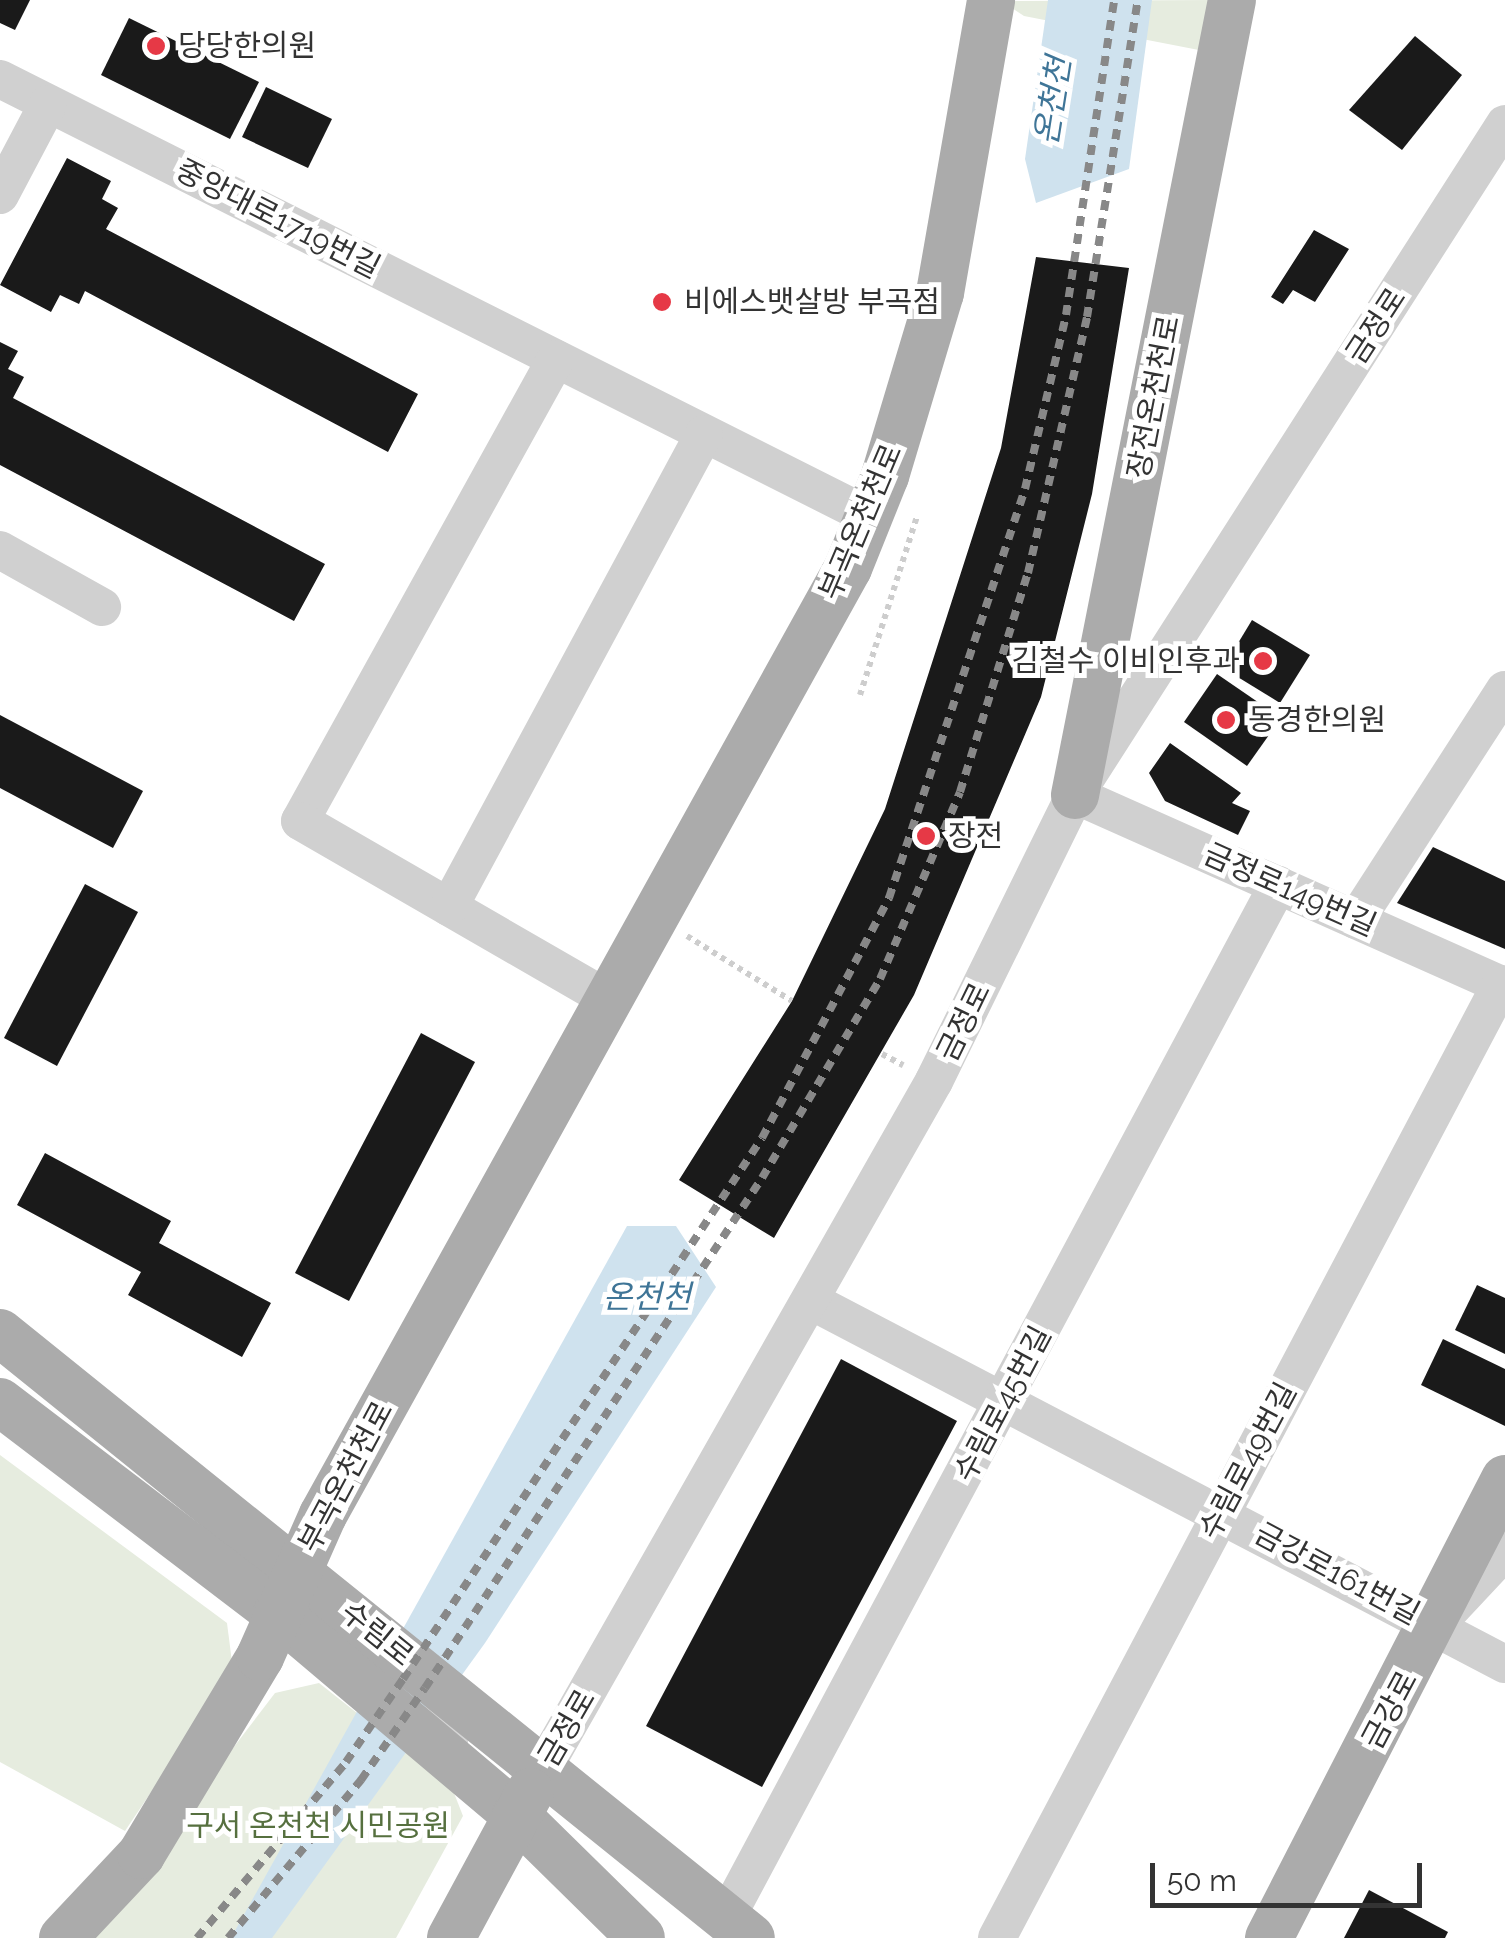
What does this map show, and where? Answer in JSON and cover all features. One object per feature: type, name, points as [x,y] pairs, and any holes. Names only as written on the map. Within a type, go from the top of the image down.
[{"type":"main road","name":"부곡온천천로","points":[[63,1938],[140,1855],[260,1657],[290,1625],[606,998],[848,568],[940,293],[990,0]]},
{"type":"main road","name":"장전온천천로","points":[[1076,795],[1232,0]]},
{"type":"main road","name":"수림로","points":[[0,1332],[544,1767],[606,1829],[738,1930]]},
{"type":"main road","name":"수림로","points":[[0,1402],[290,1625],[516,1815],[641,1938]]},
{"type":"main road","name":"금강로","points":[[1269,1938],[1434,1627],[1505,1479]]},
{"type":"main road","name":"금정로","points":[[451,1938],[544,1767]]},
{"type":"street","name":"중앙대로1719번길","points":[[0,80],[868,516]]},
{"type":"street","points":[[0,196],[48,104]]},
{"type":"street","name":"금정로","points":[[544,1767],[934,1082],[1076,795],[1505,124]]},
{"type":"street","points":[[556,359],[300,820],[606,998]]},
{"type":"street","points":[[449,907],[704,434]]},
{"type":"street","points":[[0,550],[102,606]]},
{"type":"street","points":[[1356,920],[1505,690]]},
{"type":"street","name":"금정로149번길","points":[[1076,795],[1503,985]]},
{"type":"street","name":"수림로45번길","points":[[738,1930],[1004,1403],[1278,885]]},
{"type":"street","name":"수림로49번길","points":[[997,1938],[1503,985]]},
{"type":"street","name":"금강로161번길","points":[[812,1302],[1222,1512],[1505,1664]]},
{"type":"street","points":[[1434,1627],[1505,1551]]},
{"type":"path","points":[[670,926],[792,1000]]},
{"type":"green space","points":[[1215,0],[1204,51],[1024,16],[1001,1]]},
{"type":"green space","points":[[0,1455],[227,1623],[233,1670],[125,1831],[0,1762]]},
{"type":"green space","name":"구서 온천천 시민공원","points":[[319,1683],[452,1788],[463,1816],[396,1938],[88,1938],[275,1693]]},
{"type":"water","name":"온천천","points":[[1048,0],[1152,0],[1129,169],[1036,203],[1025,159]]},
{"type":"water","name":"온천천","points":[[627,1226],[676,1226],[716,1287],[485,1643],[272,1938],[231,1938]]},
{"type":"building","points":[[0,0],[30,0],[15,30],[0,23]]},
{"type":"building","points":[[129,18],[259,82],[230,139],[101,75]]},
{"type":"building","points":[[1415,36],[1462,75],[1402,150],[1349,110]]},
{"type":"building","points":[[266,87],[332,119],[308,168],[242,137]]},
{"type":"building","points":[[67,158],[111,181],[102,199],[118,208],[106,229],[418,394],[388,452],[85,291],[79,304],[60,295],[51,312],[0,285]]},
{"type":"building","points":[[1314,230],[1349,249],[1315,302],[1293,290],[1283,304],[1271,297]]},
{"type":"building","points":[[1036,257],[1129,268],[1092,494],[1041,697],[914,995],[774,1238],[679,1180],[792,1001],[885,809],[1001,448]]},
{"type":"building","points":[[0,342],[18,351],[8,369],[24,377],[13,398],[325,564],[294,621],[0,465]]},
{"type":"building","points":[[1252,620],[1310,655],[1280,703],[1223,668]]},
{"type":"building","points":[[1217,674],[1281,718],[1247,766],[1184,722]]},
{"type":"building","points":[[0,715],[143,791],[113,848],[0,788]]},
{"type":"building","points":[[1170,743],[1241,793],[1232,803],[1250,811],[1238,835],[1165,801],[1149,773]]},
{"type":"building","points":[[1433,847],[1505,881],[1505,949],[1397,903]]},
{"type":"building","points":[[85,884],[138,912],[57,1066],[4,1038]]},
{"type":"building","points":[[421,1033],[475,1062],[349,1301],[295,1273]]},
{"type":"building","points":[[45,1153],[171,1221],[159,1243],[271,1303],[242,1357],[128,1295],[141,1272],[17,1205]]},
{"type":"building","points":[[1477,1285],[1505,1298],[1505,1354],[1455,1330]]},
{"type":"building","points":[[1443,1339],[1505,1369],[1505,1426],[1421,1385]]},
{"type":"building","points":[[841,1359],[957,1421],[762,1787],[646,1726]]},
{"type":"building","points":[[1369,1890],[1448,1932],[1445,1938],[1344,1938]]},
{"type":"tunnel","points":[[358,1658],[491,1754]]},
{"type":"railway","points":[[197,1938],[346,1762],[403,1679],[762,1138],[889,898],[1025,489],[1066,315],[1114,0]]},
{"type":"railway","points":[[228,1938],[361,1780],[425,1688],[762,1178],[880,979],[960,792],[1028,573],[1087,317],[1138,0]]},
{"type":"place","name":"당당한의원","points":[[156,46]]},
{"type":"place","name":"비에스뱃살방 부곡점","points":[[662,302]]},
{"type":"place","name":"김철수 이비인후과","points":[[1263,661]]},
{"type":"place","name":"동경한의원","points":[[1226,720]]},
{"type":"place","name":"장전","points":[[926,836]]}]
